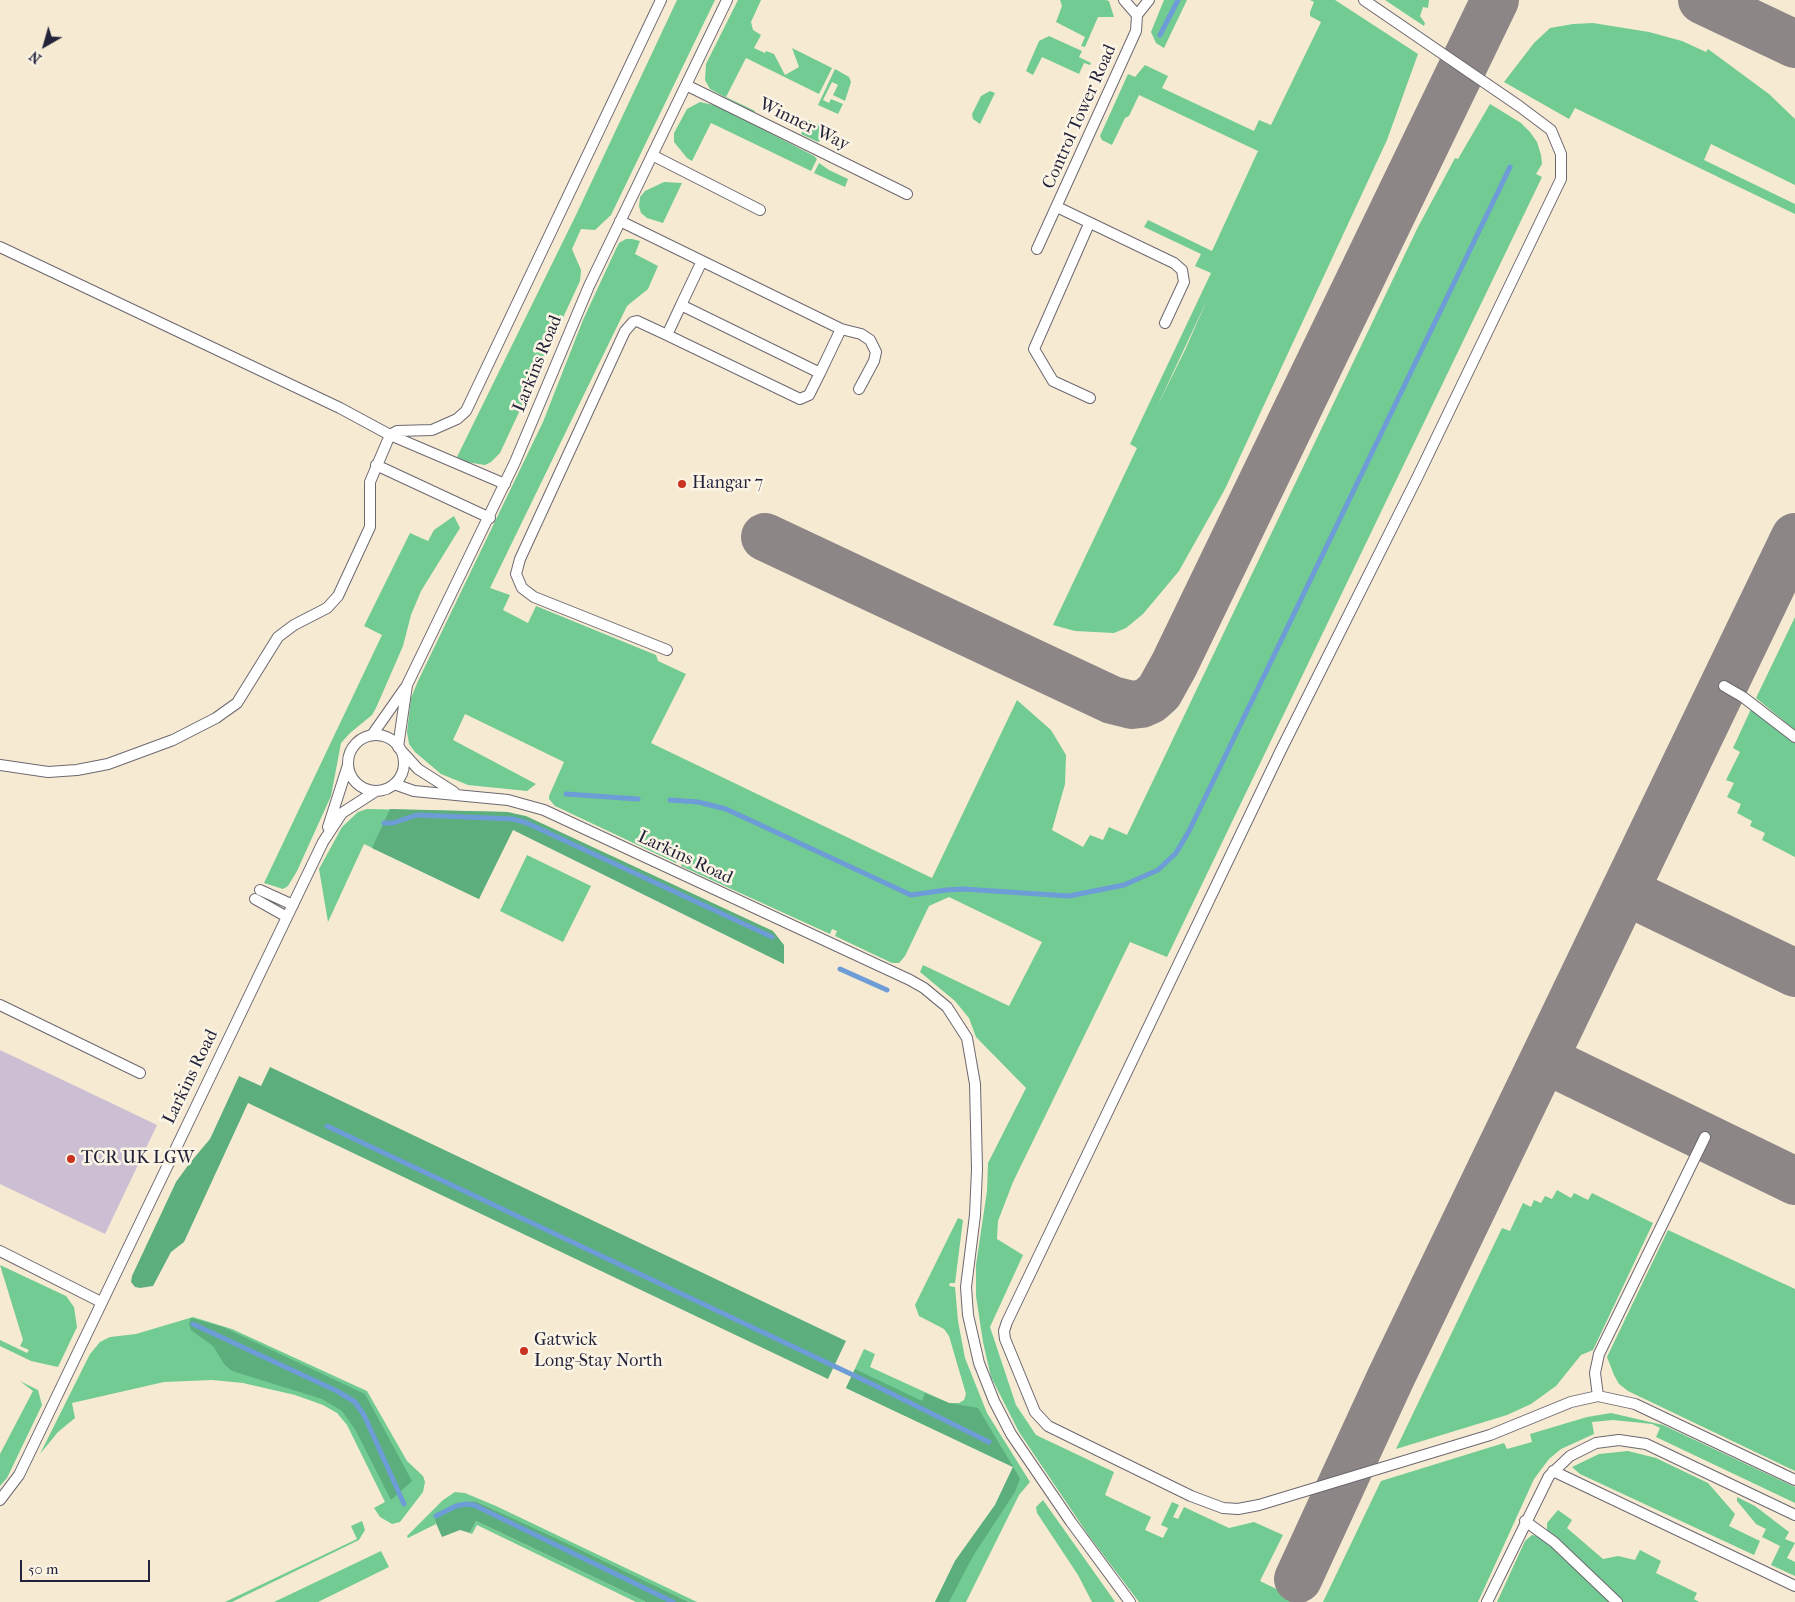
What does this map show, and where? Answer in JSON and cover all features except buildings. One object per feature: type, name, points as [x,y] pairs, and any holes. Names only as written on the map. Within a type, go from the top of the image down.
[{"type":"lane","points":[[0,765],[48,772],[77,770],[108,764],[173,740],[233,707],[244,693],[267,650],[278,637],[294,625],[327,608],[338,596],[370,527],[369,487],[376,465],[390,435],[397,431],[432,430],[457,419],[466,412],[661,0]]},
{"type":"lane","name":"Larkins Road","points":[[398,746],[408,685],[490,518],[589,286],[727,0]]},
{"type":"lane","points":[[1124,0],[1131,6],[1136,15],[1149,0]]},
{"type":"lane","points":[[1364,0],[1520,106],[1551,130],[1561,154],[1561,179],[1417,478],[1277,759],[1007,1322],[1004,1334],[1030,1402],[1037,1416],[1048,1426],[1206,1503],[1230,1509],[1259,1506],[1490,1436],[1571,1402],[1598,1396],[1622,1399],[1653,1412],[1795,1480]]},
{"type":"lane","name":"Control Tower Road","points":[[1037,249],[1136,31],[1136,15]]},
{"type":"lane","name":"Winner Way","points":[[686,85],[907,194]]},
{"type":"lane","points":[[652,155],[760,210]]},
{"type":"lane","points":[[1057,207],[1089,224],[1174,263],[1182,270],[1184,282],[1165,323]]},
{"type":"lane","points":[[620,221],[841,329],[862,334],[874,346],[874,360],[859,389]]},
{"type":"lane","points":[[1089,224],[1034,349],[1053,381],[1090,398]]},
{"type":"lane","points":[[0,247],[340,408],[390,435],[505,484]]},
{"type":"lane","points":[[667,335],[702,261]]},
{"type":"lane","points":[[681,306],[820,373]]},
{"type":"lane","points":[[667,650],[534,597],[522,588],[516,574],[520,558],[625,331],[633,322],[637,321],[800,399],[809,395],[841,329]]},
{"type":"lane","points":[[376,465],[490,518]]},
{"type":"lane","points":[[372,735],[408,685]]},
{"type":"lane","points":[[1724,686],[1743,697],[1795,737]]},
{"type":"lane","points":[[323,842],[352,748],[358,741],[372,735],[384,736],[398,746],[418,770],[461,795]]},
{"type":"lane","points":[[348,764],[350,773],[360,786],[376,791],[394,784],[403,770],[402,754],[398,746]]},
{"type":"lane","name":"Larkins Road","points":[[394,784],[414,791],[508,800],[544,810],[910,980],[924,988],[946,1008],[967,1038],[975,1084],[975,1215],[966,1287],[968,1314],[980,1363],[994,1401],[1011,1434],[1076,1530],[1130,1602]]},
{"type":"lane","name":"Larkins Road","points":[[0,1500],[11,1489],[19,1475],[323,842],[342,813],[376,791]]},
{"type":"lane","points":[[260,890],[293,905]]},
{"type":"lane","points":[[256,900],[287,917]]},
{"type":"lane","points":[[0,1005],[140,1072]]},
{"type":"lane","points":[[1598,1396],[1595,1373],[1599,1354],[1705,1138]]},
{"type":"lane","points":[[0,1251],[101,1302]]},
{"type":"lane","points":[[1487,1602],[1545,1482],[1553,1471],[1570,1456],[1590,1445],[1619,1440],[1638,1442],[1669,1453],[1795,1515]]},
{"type":"lane","points":[[1553,1471],[1795,1586]]},
{"type":"lane","points":[[1525,1521],[1561,1548],[1617,1602]]},
{"type":"shaded area","name":"TCR UK LGW","points":[[0,1050],[157,1125],[105,1234],[0,1184]]},
{"type":"green space","points":[[677,0],[715,0],[611,215],[595,230],[581,229],[572,249],[581,270],[580,281],[500,453],[485,465],[466,462],[457,457],[576,215]]},
{"type":"green space","points":[[738,0],[761,0],[751,22],[753,30],[761,35],[754,48],[765,53],[766,51],[774,54],[785,75],[799,67],[792,48],[832,68],[819,94],[746,58],[726,97],[755,111],[754,113],[710,89],[705,80],[706,64]]},
{"type":"green space","points":[[1060,0],[1106,0],[1109,1],[1114,17],[1098,17],[1085,47],[1081,46],[1085,37],[1056,22],[1062,6]]},
{"type":"green space","points":[[1164,0],[1187,0],[1164,48],[1156,43],[1151,32]]},
{"type":"green space","points":[[1310,0],[1335,0],[1418,54],[1387,140],[1225,489],[1179,571],[1143,614],[1126,628],[1114,633],[1075,631],[1053,625],[1137,448],[1130,444],[1211,273],[1195,266],[1201,254],[1144,227],[1148,220],[1212,251],[1258,151],[1139,95],[1112,145],[1102,140],[1100,136],[1128,74],[1135,77],[1145,65],[1168,76],[1162,88],[1254,131],[1259,120],[1271,125],[1321,22],[1310,16],[1314,2]],"holes":[[[1208,298],[1185,350],[1156,409]]]},
{"type":"green space","points":[[1385,0],[1429,0],[1428,8],[1423,7],[1420,16],[1425,23],[1424,26]]},
{"type":"green space","points":[[1593,23],[1649,32],[1682,41],[1706,52],[1708,49],[1769,94],[1795,119],[1795,185],[1711,144],[1704,160],[1795,204],[1795,214],[1575,108],[1569,119],[1504,82],[1534,43],[1550,28]]},
{"type":"green space","points":[[1049,36],[1082,51],[1079,57],[1091,63],[1090,65],[1084,63],[1079,74],[1042,57],[1033,75],[1026,71],[1039,41]]},
{"type":"green space","points":[[835,69],[849,77],[851,82],[845,101],[833,95],[838,85],[832,82],[823,100],[829,103],[831,99],[843,104],[838,114],[818,105]]},
{"type":"green space","points":[[990,91],[995,93],[980,124],[973,119],[972,114],[981,96]]},
{"type":"green space","points":[[700,102],[718,106],[814,156],[817,159],[811,171],[711,123],[692,161],[687,158],[674,142],[674,133],[687,109]]},
{"type":"green space","points":[[1490,104],[1521,123],[1530,132],[1537,142],[1541,155],[1542,164],[1536,174],[1542,177],[1167,957],[1130,942],[1013,1182],[998,1221],[997,1239],[1023,1255],[990,1327],[1016,1405],[1036,1435],[1114,1472],[1105,1495],[1151,1517],[1145,1530],[1163,1538],[1168,1528],[1161,1525],[1172,1502],[1179,1505],[1173,1517],[1178,1519],[1184,1507],[1229,1528],[1254,1522],[1283,1535],[1260,1581],[1303,1602],[1139,1602],[1089,1536],[1019,1432],[991,1377],[976,1296],[976,1265],[987,1191],[988,1163],[1026,1088],[976,1037],[969,1018],[955,1001],[920,972],[923,965],[1009,1006],[1042,942],[949,897],[929,906],[905,956],[899,963],[892,963],[835,936],[837,931],[832,929],[830,934],[681,866],[683,860],[678,858],[676,863],[555,806],[549,799],[549,796],[564,762],[465,714],[453,740],[536,784],[527,791],[468,785],[441,774],[415,752],[409,744],[407,732],[411,698],[543,422],[583,320],[615,251],[619,243],[626,239],[632,239],[640,241],[635,254],[658,266],[648,289],[627,306],[490,588],[510,595],[503,610],[528,623],[536,606],[656,655],[658,661],[686,674],[651,743],[932,878],[1017,700],[1051,730],[1066,755],[1065,784],[1052,830],[1083,847],[1090,835],[1103,840],[1109,827],[1127,835],[1417,229],[1455,158],[1458,159]]},
{"type":"green space","points":[[808,120],[831,131],[827,137],[818,142],[801,134]]},
{"type":"green space","points":[[819,163],[848,179],[845,187],[814,173]]},
{"type":"green space","points":[[664,182],[682,183],[663,223],[647,218],[641,213],[639,206],[640,197],[645,191]]},
{"type":"green space","points":[[454,516],[460,528],[421,591],[411,615],[403,646],[376,708],[372,715],[341,743],[331,796],[297,871],[288,886],[283,889],[264,883],[382,635],[364,626],[410,533],[428,541],[434,530]]},
{"type":"green space","points":[[1795,617],[1795,730],[1756,698]]},
{"type":"green space","points":[[1751,709],[1795,743],[1795,857],[1762,840],[1765,833],[1750,826],[1752,821],[1737,813],[1741,804],[1727,797],[1734,783],[1726,780],[1740,752],[1733,748]]},
{"type":"green space","points":[[367,809],[513,813],[479,899],[364,844],[328,922],[319,869],[342,827],[358,812]]},
{"type":"green space","points":[[390,809],[507,812],[526,816],[773,931],[784,945],[784,964],[513,830],[479,899],[372,848]]},
{"type":"green space","points":[[527,855],[591,886],[563,942],[500,911]]},
{"type":"green space","points":[[270,1067],[846,1341],[828,1379],[248,1103],[184,1242],[171,1252],[153,1286],[135,1287],[131,1282],[132,1276],[176,1182],[210,1139],[239,1076],[261,1086]]},
{"type":"green space","points":[[1557,1190],[1571,1198],[1574,1193],[1588,1200],[1592,1193],[1653,1223],[1593,1350],[1581,1355],[1556,1386],[1531,1404],[1507,1415],[1396,1449],[1502,1228],[1510,1231],[1523,1203],[1531,1207],[1534,1200],[1541,1203],[1545,1196],[1552,1199]]},
{"type":"green space","points":[[958,1218],[963,1220],[955,1283],[950,1283],[949,1286],[955,1287],[958,1321],[965,1358],[987,1413],[1030,1482],[1019,1495],[966,1602],[935,1602],[955,1561],[995,1505],[1013,1467],[846,1388],[864,1349],[875,1354],[870,1367],[949,1403],[959,1403],[964,1400],[966,1394],[949,1336],[944,1329],[919,1316],[915,1305]]},
{"type":"green space","points":[[1668,1230],[1795,1289],[1795,1471],[1628,1391],[1619,1384],[1614,1375],[1607,1357]]},
{"type":"green space","points":[[0,1265],[66,1296],[74,1307],[77,1327],[58,1367],[31,1361],[0,1346],[0,1340],[27,1353],[29,1350],[20,1346],[23,1340]]},
{"type":"green space","points":[[193,1317],[232,1329],[367,1391],[407,1461],[423,1476],[425,1482],[423,1492],[400,1522],[392,1524],[380,1517],[374,1508],[385,1502],[347,1425],[337,1413],[323,1405],[295,1395],[243,1383],[212,1380],[164,1382],[72,1403],[75,1418],[58,1432],[40,1454],[90,1354],[100,1342],[110,1337],[136,1334]]},
{"type":"green space","points":[[191,1318],[223,1327],[365,1394],[412,1481],[391,1500],[356,1431],[342,1411],[322,1399],[232,1371],[224,1364],[213,1346],[191,1330],[189,1324]]},
{"type":"green space","points":[[855,1369],[922,1401],[925,1393],[949,1403],[978,1408],[1018,1475],[1020,1479],[1015,1492],[973,1556],[949,1602],[935,1602],[955,1561],[995,1505],[1013,1467],[846,1388]]},
{"type":"green space","points":[[20,1381],[38,1390],[42,1405],[7,1478],[0,1486],[0,1454],[33,1391]]},
{"type":"green space","points":[[1611,1413],[1663,1425],[1795,1487],[1795,1503],[1656,1437],[1660,1428],[1652,1424],[1613,1420],[1592,1422],[1594,1434],[1561,1449],[1549,1459],[1534,1479],[1478,1602],[1323,1602],[1381,1481],[1504,1443],[1507,1449],[1532,1442],[1530,1434],[1587,1417]]},
{"type":"green space","points":[[1628,1451],[1656,1458],[1708,1483],[1735,1514],[1729,1526],[1760,1541],[1754,1555],[1580,1474],[1572,1467],[1599,1454]]},
{"type":"green space","points":[[455,1492],[465,1493],[496,1506],[697,1602],[689,1602],[475,1501],[435,1521],[436,1524],[408,1538],[407,1536],[443,1500]]},
{"type":"green space","points":[[1737,1497],[1755,1506],[1789,1532],[1785,1539],[1795,1543],[1787,1558],[1795,1562],[1795,1576],[1771,1565],[1780,1546],[1762,1537],[1766,1529],[1756,1524],[1737,1501]]},
{"type":"green space","points":[[1043,1500],[1115,1602],[1092,1602],[1078,1575],[1037,1513],[1036,1507]]},
{"type":"green space","points":[[475,1501],[689,1602],[646,1602],[476,1521],[470,1533],[460,1530],[442,1537],[435,1521],[436,1516],[456,1506]]},
{"type":"green space","points":[[1558,1510],[1572,1520],[1567,1528],[1603,1559],[1618,1556],[1635,1560],[1640,1550],[1661,1561],[1656,1573],[1697,1593],[1694,1599],[1699,1602],[1623,1602],[1547,1530],[1547,1523]]},
{"type":"green space","points":[[362,1521],[365,1530],[359,1540],[232,1602],[225,1602],[357,1539],[351,1526]]},
{"type":"green space","points":[[476,1521],[646,1602],[636,1602],[477,1525],[472,1534],[470,1533]]},
{"type":"green space","points":[[1532,1535],[1543,1537],[1612,1602],[1497,1602],[1525,1541]]},
{"type":"green space","points":[[381,1551],[389,1567],[318,1602],[274,1602]]},
{"type":"waterway","points":[[1160,35],[1178,0]]},
{"type":"waterway","points":[[670,800],[698,802],[726,809],[911,895],[963,889],[1069,896],[1124,885],[1158,870],[1176,853],[1189,831],[1510,167]]},
{"type":"waterway","points":[[566,794],[638,799]]},
{"type":"waterway","points":[[384,823],[393,823],[417,815],[513,819],[527,823],[772,937]]},
{"type":"waterway","points":[[840,969],[887,990]]},
{"type":"waterway","points":[[327,1126],[872,1384],[989,1442]]},
{"type":"waterway","points":[[193,1324],[337,1391],[355,1402],[364,1415],[404,1504]]},
{"type":"waterway","points":[[436,1516],[456,1506],[474,1505],[673,1602]]},
{"type":"taxiway","points":[[765,537],[1112,700],[1132,705],[1150,700],[1159,692],[1174,665],[1495,0]]},
{"type":"taxiway","points":[[1702,0],[1795,44]]},
{"type":"taxiway","points":[[1298,1579],[1391,1377],[1795,537]]},
{"type":"taxiway","points":[[1625,891],[1795,973]]},
{"type":"taxiway","points":[[1544,1059],[1795,1181]]},
{"type":"place","name":"Hangar 7","points":[[682,484]]},
{"type":"place","name":"TCR UK LGW","points":[[71,1159]]},
{"type":"place","name":"Gatwick Long-Stay North","points":[[524,1351]]}]
